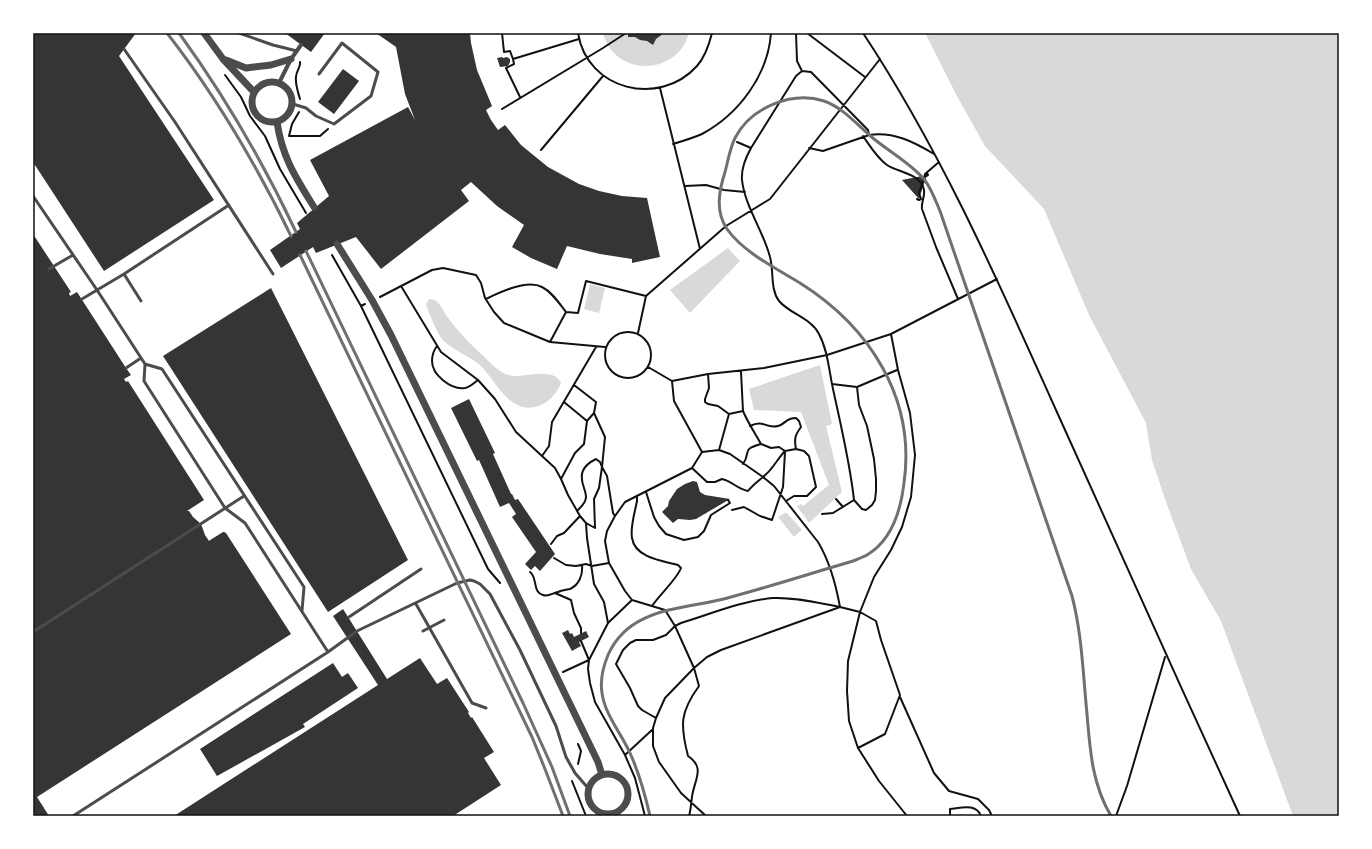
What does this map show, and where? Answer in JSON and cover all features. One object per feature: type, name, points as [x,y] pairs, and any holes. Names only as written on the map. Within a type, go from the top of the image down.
[{"type":"street","points":[[204,33],[223,59],[254,92]]},
{"type":"street","points":[[278,83],[291,59],[301,45]]},
{"type":"street","points":[[223,59],[246,68],[271,65],[291,59]]},
{"type":"street","points":[[265,83],[278,83],[289,91],[292,97],[290,112],[284,119],[277,122],[270,123],[263,121],[254,112],[252,98],[254,92],[265,83]]},
{"type":"street","points":[[277,122],[279,136],[285,155],[292,171],[314,207]]},
{"type":"street","points":[[337,244],[372,300],[391,335],[557,675],[598,762],[602,775]]},
{"type":"street","points":[[609,774],[616,776],[626,785],[627,799],[624,805],[613,815],[601,813],[591,805],[588,788],[594,780],[602,775],[609,774]]},
{"type":"lane","points":[[239,33],[273,45],[297,51]]},
{"type":"lane","points":[[292,104],[306,108],[316,116],[334,124],[371,96],[378,72],[342,43],[318,74]]},
{"type":"lane","points":[[124,49],[230,205],[273,274]]},
{"type":"lane","points":[[33,196],[145,364],[144,381],[191,455],[226,508],[245,523],[328,652]]},
{"type":"lane","points":[[82,299],[124,274],[230,205]]},
{"type":"lane","points":[[51,268],[73,255]]},
{"type":"lane","points":[[73,255],[144,364],[144,381],[191,455],[226,508],[245,523],[328,652],[73,816]]},
{"type":"lane","points":[[124,274],[141,301]]},
{"type":"lane","points":[[126,368],[141,358]]},
{"type":"lane","points":[[145,364],[162,369],[304,587],[302,612]]},
{"type":"lane","points":[[33,632],[244,496]]},
{"type":"lane","points":[[349,616],[421,569]]},
{"type":"lane","points":[[106,794],[328,652],[357,631],[457,583],[470,580],[480,584],[490,594],[520,650],[556,726],[566,757],[574,773],[588,788]]},
{"type":"lane","points":[[416,604],[472,703],[486,708]]},
{"type":"lane","points":[[423,631],[444,620]]},
{"type":"path","points":[[502,33],[504,52],[510,51],[514,64],[506,68],[520,97]]},
{"type":"path","points":[[578,33],[587,58],[594,68],[603,76],[620,86],[640,90],[660,88],[680,80],[697,66],[709,47],[712,33]]},
{"type":"path","points":[[502,108],[587,58],[626,33]]},
{"type":"path","points":[[673,144],[702,134],[728,117],[748,95],[763,67],[768,52],[771,33]]},
{"type":"path","points":[[796,33],[797,61],[802,71]]},
{"type":"path","points":[[807,33],[865,77]]},
{"type":"path","points":[[863,33],[880,59],[935,154],[997,279],[1240,816]]},
{"type":"path","points":[[513,59],[579,39]]},
{"type":"path","points":[[638,333],[646,296],[726,226],[770,199],[880,59]]},
{"type":"path","points":[[857,387],[859,405],[868,426],[874,459],[876,491],[875,500],[866,510],[862,509],[854,500],[827,356],[818,332],[806,321],[783,305],[776,297],[770,257],[751,211],[745,192],[742,173],[751,148],[796,76],[802,71],[811,72],[868,130],[869,135]]},
{"type":"path","points":[[222,72],[241,97],[250,116],[265,136],[280,170],[306,214]]},
{"type":"path","points":[[541,150],[603,76]]},
{"type":"path","points":[[660,88],[700,249]]},
{"type":"path","points":[[290,136],[320,136],[334,124]]},
{"type":"path","points":[[809,148],[823,151],[863,136],[880,133],[901,137],[916,142],[935,154]]},
{"type":"path","points":[[863,136],[875,153],[886,164],[894,169],[907,173],[915,178],[923,187],[925,191],[922,209],[958,299]]},
{"type":"path","points":[[737,142],[751,148]]},
{"type":"path","points":[[922,202],[920,200],[921,199],[921,198],[919,197],[917,199],[921,199],[921,198],[920,197],[919,197],[919,193],[925,174],[927,173],[928,175],[926,176],[925,174],[939,162]]},
{"type":"path","points":[[685,186],[706,185],[724,190],[745,192]]},
{"type":"path","points":[[331,254],[361,306],[488,569],[501,584]]},
{"type":"path","points":[[361,306],[432,270],[443,268],[476,275],[486,299],[494,312],[504,323],[550,342],[605,347]]},
{"type":"path","points":[[648,368],[672,381],[708,374],[764,368],[827,356],[891,334],[997,279]]},
{"type":"path","points":[[486,299],[515,287],[539,285],[554,296],[566,312],[578,313],[586,281],[646,296]]},
{"type":"path","points":[[401,286],[441,352],[478,380],[495,399],[516,432],[555,468],[580,516],[586,523],[595,528],[594,499],[599,488],[605,438],[594,413]]},
{"type":"path","points":[[550,342],[566,312]]},
{"type":"path","points":[[623,331],[638,333],[645,338],[650,348],[651,360],[648,368],[642,374],[634,377],[626,378],[617,376],[606,364],[604,356],[605,347],[615,334],[623,331]]},
{"type":"path","points":[[891,334],[898,370],[910,413],[915,455],[911,497],[902,527],[891,550],[874,577],[860,612],[848,660],[847,691],[849,721],[858,748],[879,781],[907,816]]},
{"type":"path","points":[[437,346],[432,360],[433,368],[445,382],[453,387],[465,388],[478,380]]},
{"type":"path","points":[[542,456],[549,446],[552,422],[596,346]]},
{"type":"path","points":[[832,384],[857,387],[898,370]]},
{"type":"path","points":[[741,371],[743,411],[761,444]]},
{"type":"path","points":[[708,374],[709,388],[705,402],[718,406],[729,414],[743,411]]},
{"type":"path","points":[[672,381],[674,401],[702,452]]},
{"type":"path","points":[[561,479],[575,453],[584,444],[587,421],[594,413],[596,402],[574,385]]},
{"type":"path","points":[[564,402],[587,421]]},
{"type":"path","points":[[719,450],[729,414]]},
{"type":"path","points":[[750,426],[757,422],[763,422],[768,426],[776,426],[782,424],[785,420],[796,418],[799,420],[801,427],[796,433],[794,439],[796,449]]},
{"type":"path","points":[[743,464],[746,460],[746,452],[749,448],[761,444],[771,448],[779,447],[785,451]]},
{"type":"path","points":[[692,468],[707,482],[715,482],[722,479],[727,480],[739,490],[748,491],[755,482],[764,477],[785,451],[796,449],[804,451],[809,456],[816,487],[807,496],[794,496],[786,501]]},
{"type":"path","points":[[702,452],[719,450],[730,454],[764,477],[774,486],[822,548],[834,581],[840,608]]},
{"type":"path","points":[[732,510],[744,507],[760,516],[772,520],[783,487],[785,451]]},
{"type":"path","points":[[690,816],[692,796],[698,767],[694,760],[688,756],[683,737],[683,721],[688,704],[699,686],[694,668],[675,626],[665,610],[632,600],[625,591],[609,563],[605,541],[607,531],[625,502],[692,468],[702,452]]},
{"type":"path","points":[[577,510],[585,502],[586,497],[581,476],[584,468],[596,459],[600,462],[607,476],[612,513],[615,516]]},
{"type":"path","points":[[646,492],[659,526],[666,534],[684,540],[698,537],[704,531],[711,515],[730,503],[728,500]]},
{"type":"path","points":[[637,497],[638,501],[632,530],[632,539],[636,546],[645,556],[678,564],[681,568],[679,574],[652,606]]},
{"type":"path","points":[[836,499],[843,507]]},
{"type":"path","points":[[822,514],[833,514],[854,500]]},
{"type":"path","points":[[551,544],[557,536],[564,533],[580,516]]},
{"type":"path","points":[[586,523],[594,584],[604,602],[608,623]]},
{"type":"path","points":[[554,558],[566,565],[586,564],[592,566],[609,563]]},
{"type":"path","points":[[530,572],[535,576],[538,592],[545,596],[574,586],[581,576],[582,565]]},
{"type":"path","points":[[554,593],[571,600],[574,613],[582,628],[581,634]]},
{"type":"path","points":[[656,718],[638,706],[616,664],[623,650],[630,643],[636,640],[653,640],[666,635],[675,626],[733,606],[774,598],[794,599],[860,612],[876,620],[881,640],[900,696],[934,774],[949,791],[978,799],[989,810],[992,816]]},
{"type":"path","points":[[557,675],[589,660],[608,623],[632,600]]},
{"type":"path","points":[[706,816],[681,793],[659,762],[653,746],[653,728],[665,698],[706,657],[721,650],[840,608]]},
{"type":"path","points":[[581,642],[589,660],[590,683],[595,702],[625,755],[635,778],[644,816]]},
{"type":"path","points":[[1116,816],[1127,786],[1166,655]]},
{"type":"path","points":[[858,748],[885,734],[900,696]]},
{"type":"path","points":[[625,755],[653,728]]},
{"type":"path","points":[[577,741],[581,751],[579,761],[572,778],[586,816]]},
{"type":"path","points":[[950,816],[950,809],[970,807],[980,812],[981,816]]},
{"type":"shaded area","points":[[603,33],[689,33],[682,47],[672,58],[659,64],[646,66],[632,64],[619,58],[609,47]]},
{"type":"shaded area","points":[[925,33],[1339,33],[1339,816],[1293,816],[1221,621],[1191,569],[1152,460],[1146,423],[1089,315],[1044,209],[985,146],[958,98]]},
{"type":"shaded area","points":[[728,248],[740,261],[690,313],[670,290]]},
{"type":"shaded area","points":[[590,284],[605,288],[599,313],[584,309]]},
{"type":"shaded area","points":[[429,299],[435,300],[441,306],[451,322],[463,336],[498,369],[513,376],[539,374],[552,375],[561,383],[556,392],[543,404],[532,407],[523,407],[514,403],[500,390],[481,366],[454,349],[442,339],[426,304]]},
{"type":"shaded area","points":[[820,365],[832,424],[826,426],[842,492],[794,537],[778,517],[801,504],[803,506],[829,485],[801,412],[754,410],[749,389]]},
{"type":"pier","points":[[796,505],[810,524],[803,531],[786,512]]},
{"type":"building","points":[[33,33],[136,33],[119,56],[214,200],[104,271],[33,162]]},
{"type":"building","points":[[285,33],[325,33],[311,52]]},
{"type":"building","points":[[376,33],[470,33],[477,70],[492,106],[486,110],[498,130],[505,125],[521,145],[548,167],[579,184],[599,191],[622,196],[647,198],[660,257],[632,263],[632,259],[600,254],[567,246],[557,269],[531,258],[512,247],[524,225],[497,206],[471,182],[461,190],[469,201],[381,269],[356,237],[316,253],[313,247],[281,268],[270,250],[300,229],[297,223],[329,196],[310,160],[408,107],[415,120],[405,94],[396,47]]},
{"type":"building","points":[[628,33],[664,33],[656,39],[653,45],[647,41],[640,40],[635,37],[628,37]]},
{"type":"building","points":[[507,57],[510,59],[508,66],[500,67],[497,58]]},
{"type":"building","points":[[343,69],[359,81],[334,114],[318,102]]},
{"type":"building","points":[[927,175],[919,199],[902,180]]},
{"type":"building","points":[[33,234],[71,292],[69,293],[70,296],[77,292],[131,375],[124,379],[126,382],[128,381],[204,500],[187,511],[189,511],[201,524],[209,541],[223,532],[226,533],[291,634],[37,797],[49,816],[33,816]]},
{"type":"building","points":[[271,288],[408,560],[328,612],[163,356]]},
{"type":"building","points":[[469,399],[495,453],[493,454],[511,494],[515,500],[518,499],[555,554],[540,571],[535,566],[531,570],[525,564],[536,552],[512,517],[516,514],[509,503],[500,507],[479,460],[477,461],[451,408]]},
{"type":"building","points":[[693,481],[697,482],[700,492],[705,495],[730,499],[696,519],[678,519],[673,523],[662,512],[668,506],[669,501],[677,489]]},
{"type":"building","points":[[343,609],[387,679],[420,658],[437,684],[447,678],[494,752],[484,758],[501,785],[453,816],[174,816],[378,685],[333,616]]},
{"type":"building","points":[[568,630],[574,637],[586,631],[589,637],[579,642],[581,646],[572,651],[562,633]]},
{"type":"building","points":[[333,663],[342,677],[348,673],[358,688],[303,724],[305,727],[217,776],[200,749]]},
{"type":"railway","points":[[167,33],[219,106],[264,183],[291,236]]},
{"type":"railway","points":[[179,33],[212,80],[242,130],[270,180],[296,232]]},
{"type":"railway","points":[[650,816],[642,784],[626,746],[606,709],[601,688],[602,674],[608,655],[618,639],[630,627],[645,618],[661,612],[746,593],[853,561],[865,556],[876,549],[889,532],[898,513],[903,493],[906,452],[903,422],[895,394],[883,368],[867,343],[847,321],[825,301],[800,283],[751,253],[727,229],[721,215],[719,201],[721,186],[732,146],[742,127],[762,110],[786,100],[799,98],[812,98],[824,101],[838,108],[874,139],[918,173],[924,179],[935,198],[1072,596],[1080,639],[1089,741],[1093,766],[1100,792],[1111,816]]},
{"type":"railway","points":[[306,251],[523,703],[552,767],[570,816]]},
{"type":"railway","points":[[300,255],[532,737],[563,816]]}]
